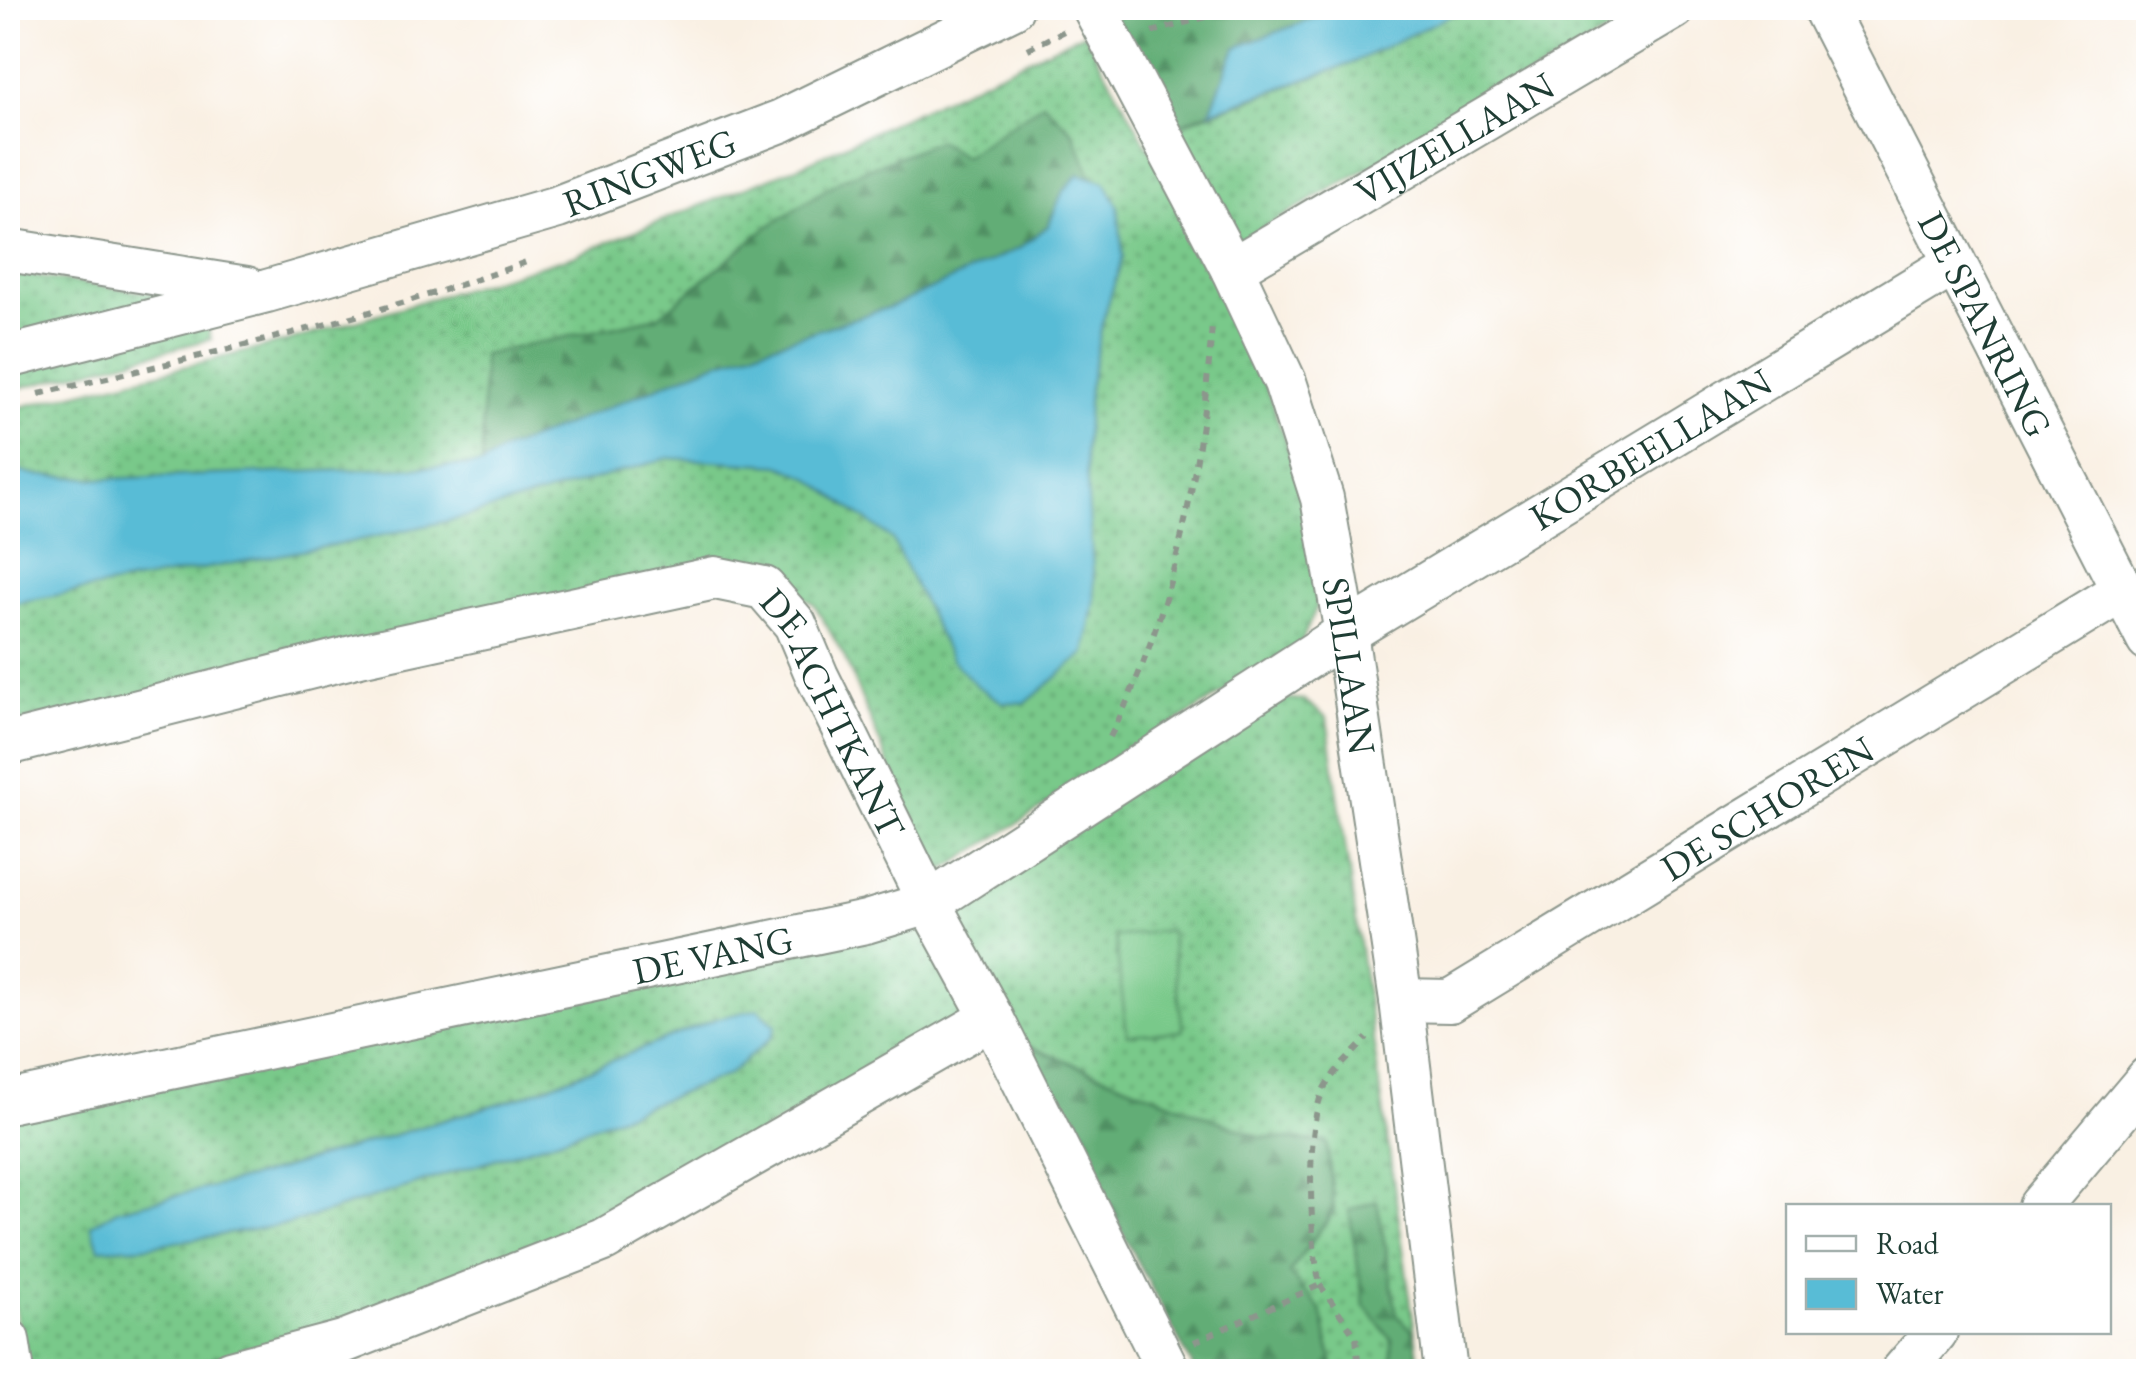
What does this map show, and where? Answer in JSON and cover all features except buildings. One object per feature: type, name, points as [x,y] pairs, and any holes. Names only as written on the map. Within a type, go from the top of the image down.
[{"type":"street","name":"RINGWEG","points":[[8,357],[267,291],[558,206],[781,121],[1012,8]]},
{"type":"street","name":"VIJZELLAAN","points":[[1232,269],[1674,8]]},
{"type":"street","name":"DE SPANRING","points":[[1824,8],[2148,640]]},
{"type":"street","name":"SPILLAAN","points":[[1103,26],[1232,269],[1285,382],[1322,498],[1401,1000],[1446,1372]]},
{"type":"street","name":"RINGWEG","points":[[8,250],[267,291]]},
{"type":"street","name":"KORBEELLAAN","points":[[1346,633],[1954,264]]},
{"type":"street","name":"DE ACHTKANT","points":[[8,744],[364,654],[716,578],[764,588],[795,624],[929,902],[992,1018],[1155,1367]]},
{"type":"street","name":"DE SCHOREN","points":[[1401,1000],[1450,1001],[2123,590]]},
{"type":"street","name":"DE VANG","points":[[8,1102],[866,922],[929,902],[1346,633]]},
{"type":"street","points":[[230,1372],[344,1342],[604,1240],[992,1018]]},
{"type":"street","points":[[2042,1204],[2148,1078]]},
{"type":"street","points":[[1902,1372],[1934,1334]]},
{"type":"street","points":[[8,1340],[14,1372]]},
{"type":"path","points":[[1103,26],[1206,17],[1223,8]]},
{"type":"path","points":[[1106,745],[1130,698],[1176,567],[1207,396],[1213,320]]},
{"type":"path","points":[[1359,1372],[1356,1337],[1320,1285],[1315,1266],[1310,1152],[1324,1088],[1401,1000]]},
{"type":"path","points":[[1155,1367],[1320,1285]]},
{"type":"green space","points":[[1109,8],[1340,8],[1235,48],[1210,112],[1173,127]]},
{"type":"green space","points":[[1465,8],[1650,8],[1236,243],[1173,127],[1350,64]]},
{"type":"green space","points":[[1084,33],[1221,277],[1308,505],[1317,606],[1301,643],[935,876],[844,656],[814,604],[770,574],[8,724],[8,410],[289,341],[573,256],[802,165]]},
{"type":"green space","points":[[1043,103],[1073,132],[1092,178],[1079,175],[1062,194],[1048,226],[1020,248],[896,305],[715,363],[501,452],[482,465],[483,355],[658,317],[766,228],[842,179],[938,141],[964,157]]},
{"type":"green space","points":[[8,273],[187,298],[8,342]]},
{"type":"green space","points":[[205,318],[211,339],[8,391],[8,369]]},
{"type":"green space","points":[[1274,698],[1304,700],[1327,718],[1415,1332],[1397,1316],[1377,1201],[1364,1305],[1392,1340],[1392,1371],[1334,1371],[1321,1310],[1289,1273],[1334,1211],[1327,1142],[1259,1137],[1023,1044],[948,907]]},
{"type":"green space","points":[[925,916],[975,1012],[599,1224],[338,1326],[165,1371],[27,1371],[8,1274],[8,1114]],"holes":[[[718,1018],[772,1037],[728,1075],[558,1139],[289,1224],[142,1247],[99,1249],[117,1211],[261,1175],[524,1096]]]},
{"type":"green space","points":[[1170,930],[1183,1031],[1127,1035],[1115,937]]},
{"type":"green space","points":[[1023,1044],[1259,1137],[1327,1142],[1334,1210],[1289,1273],[1321,1310],[1334,1371],[1195,1371]]},
{"type":"green space","points":[[1377,1201],[1397,1316],[1415,1332],[1420,1371],[1392,1371],[1392,1340],[1364,1305],[1349,1210]]},
{"type":"water","points":[[1340,8],[1465,8],[1350,64],[1210,112],[1235,48]]},
{"type":"water","points":[[1079,174],[1105,182],[1118,206],[1123,256],[1103,320],[1089,388],[1085,454],[1095,600],[1085,653],[1026,703],[1002,702],[976,685],[951,659],[892,539],[808,477],[780,465],[668,458],[461,518],[351,542],[8,604],[8,468],[33,475],[102,479],[482,465],[500,452],[715,363],[896,305],[1020,248],[1048,226],[1062,193]]},
{"type":"water","points":[[758,1009],[776,1025],[772,1037],[728,1075],[558,1139],[289,1224],[142,1247],[99,1249],[91,1225],[117,1210],[261,1175],[524,1096],[718,1018]]}]
